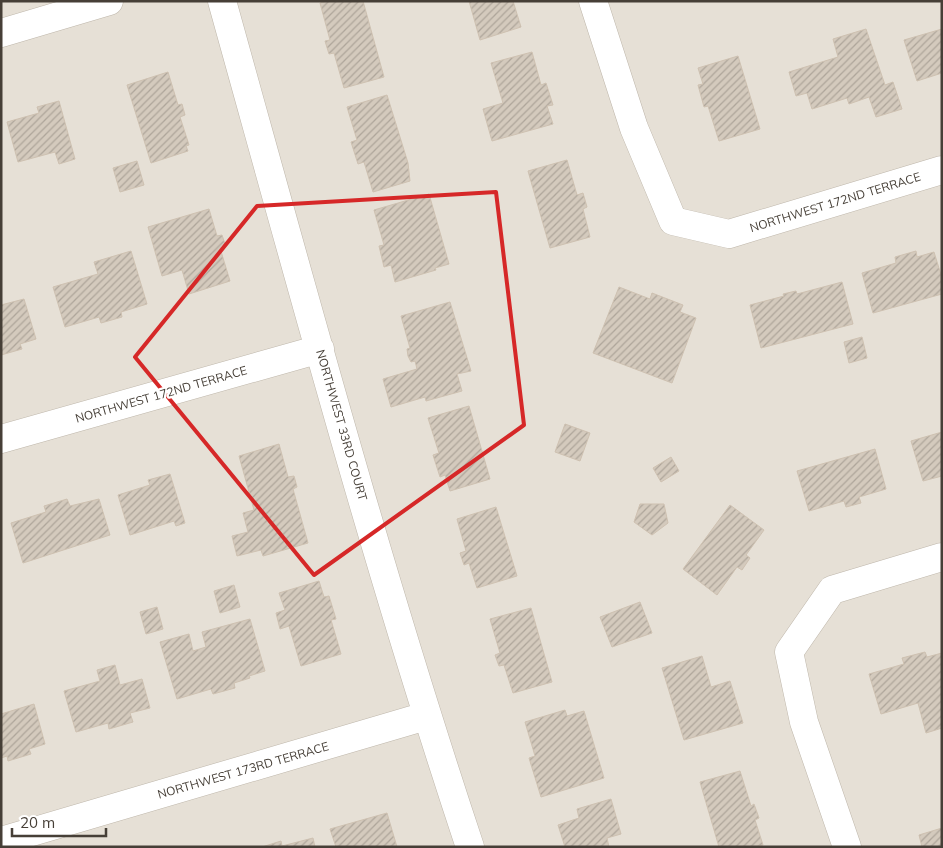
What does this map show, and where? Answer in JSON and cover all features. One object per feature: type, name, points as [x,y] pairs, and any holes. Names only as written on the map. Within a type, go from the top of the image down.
[{"type":"street","points":[[1,33],[109,1]]},
{"type":"street","name":"NORTHWEST 33RD COURT","points":[[222,1],[426,716],[470,847]]},
{"type":"street","name":"NORTHWEST 172ND TERRACE","points":[[593,1],[634,128],[673,221],[729,234],[942,170]]},
{"type":"street","name":"NORTHWEST 172ND TERRACE","points":[[1,439],[320,349]]},
{"type":"street","points":[[847,847],[804,722],[789,652],[832,590],[942,557]]},
{"type":"street","name":"NORTHWEST 173RD TERRACE","points":[[1,841],[426,716]]},
{"type":"highlighted area","points":[[496,192],[524,425],[314,575],[135,357],[257,206]]},
{"type":"shaded area","points":[[1,1],[942,1],[942,847],[1,847]]},
{"type":"building","points":[[327,1],[363,1],[384,77],[344,88],[334,53],[329,54],[325,41],[330,40],[320,3]]},
{"type":"building","points":[[469,1],[513,1],[521,27],[480,40]]},
{"type":"building","points":[[866,29],[885,85],[893,82],[902,109],[876,117],[869,97],[849,104],[847,98],[812,109],[807,93],[796,96],[789,72],[838,57],[833,39]]},
{"type":"building","points":[[942,29],[942,73],[917,81],[904,40]]},
{"type":"building","points":[[532,52],[541,85],[546,83],[553,105],[547,106],[553,124],[492,141],[483,109],[503,103],[491,63]]},
{"type":"building","points":[[738,56],[760,129],[719,141],[708,106],[704,107],[698,85],[703,84],[698,68]]},
{"type":"building","points":[[168,72],[178,105],[182,104],[185,115],[180,117],[189,145],[186,146],[188,151],[151,163],[127,85]]},
{"type":"building","points":[[387,95],[408,163],[410,181],[373,192],[364,162],[358,164],[351,142],[357,140],[347,107]]},
{"type":"building","points":[[59,101],[75,159],[59,164],[55,152],[18,162],[7,122],[39,113],[37,107]]},
{"type":"building","points":[[567,160],[577,195],[583,193],[587,207],[583,209],[590,237],[550,248],[528,171]]},
{"type":"building","points":[[137,161],[144,185],[120,192],[113,168]]},
{"type":"building","points":[[429,194],[449,264],[435,268],[436,270],[395,282],[391,265],[384,267],[379,246],[384,245],[374,210]]},
{"type":"building","points":[[209,209],[217,236],[222,235],[226,247],[220,248],[230,281],[189,294],[182,270],[162,276],[148,227]]},
{"type":"building","points":[[131,251],[147,304],[121,312],[122,317],[101,323],[99,317],[65,327],[53,287],[98,274],[94,262]]},
{"type":"building","points":[[916,251],[917,257],[934,252],[942,278],[942,294],[873,313],[862,273],[896,263],[895,257]]},
{"type":"building","points":[[842,282],[853,324],[761,348],[750,305],[784,296],[783,294],[796,291],[797,294]]},
{"type":"building","points":[[619,287],[650,299],[652,293],[683,305],[680,312],[696,318],[672,383],[593,353]]},
{"type":"building","points":[[24,299],[36,339],[20,344],[22,349],[1,355],[1,305]]},
{"type":"building","points":[[450,302],[471,371],[457,374],[462,391],[426,401],[425,397],[391,407],[383,379],[417,369],[415,361],[411,362],[408,356],[407,349],[410,348],[401,316]]},
{"type":"building","points":[[862,337],[867,358],[849,363],[844,342]]},
{"type":"building","points":[[469,406],[490,479],[450,491],[445,475],[440,477],[433,455],[439,453],[428,418]]},
{"type":"building","points":[[565,424],[590,433],[580,461],[555,452]]},
{"type":"building","points":[[942,432],[942,476],[923,481],[911,441]]},
{"type":"building","points":[[279,444],[288,477],[294,476],[297,487],[293,489],[308,543],[263,556],[261,550],[237,556],[232,536],[248,532],[243,513],[254,510],[239,456]]},
{"type":"building","points":[[875,449],[886,489],[859,497],[861,503],[846,507],[844,501],[809,511],[797,471]]},
{"type":"building","points":[[671,457],[679,471],[661,482],[653,468]]},
{"type":"building","points":[[170,474],[185,523],[176,526],[174,521],[130,535],[118,495],[150,485],[148,480]]},
{"type":"building","points":[[67,499],[70,506],[99,499],[110,535],[23,563],[11,523],[46,512],[44,506]]},
{"type":"building","points":[[640,504],[664,504],[668,523],[652,535],[634,522]]},
{"type":"building","points":[[730,505],[764,530],[746,555],[750,558],[742,570],[737,567],[717,595],[683,569]]},
{"type":"building","points":[[496,507],[517,576],[477,588],[469,563],[464,565],[460,553],[466,551],[457,519]]},
{"type":"building","points":[[319,581],[324,597],[329,596],[336,619],[331,620],[341,654],[301,666],[289,626],[280,629],[276,613],[285,610],[279,593]]},
{"type":"building","points":[[234,585],[240,607],[220,613],[214,591]]},
{"type":"building","points":[[640,602],[652,633],[612,647],[600,617]]},
{"type":"building","points":[[157,607],[163,629],[146,634],[140,612]]},
{"type":"building","points":[[531,608],[552,682],[513,693],[504,665],[499,666],[495,655],[500,653],[490,619]]},
{"type":"building","points":[[250,619],[265,671],[234,683],[235,688],[213,694],[211,689],[177,699],[160,642],[189,634],[193,651],[206,647],[202,632]]},
{"type":"building","points":[[925,652],[927,657],[942,653],[942,728],[926,733],[918,703],[881,714],[869,674],[904,664],[902,658]]},
{"type":"building","points":[[702,656],[711,687],[730,681],[743,723],[684,740],[662,668]]},
{"type":"building","points":[[115,665],[120,685],[142,679],[150,708],[130,713],[133,722],[109,729],[108,723],[76,732],[64,691],[100,681],[97,670]]},
{"type":"building","points":[[34,704],[45,744],[29,749],[31,754],[8,761],[7,756],[1,758],[1,714]]},
{"type":"building","points":[[565,710],[567,716],[584,711],[604,778],[541,797],[529,758],[535,756],[525,722]]},
{"type":"building","points":[[740,771],[751,806],[754,804],[759,818],[755,820],[763,845],[755,847],[719,847],[700,782]]},
{"type":"building","points":[[611,799],[621,834],[607,838],[609,847],[565,847],[558,825],[579,818],[577,809]]},
{"type":"building","points":[[387,813],[397,847],[336,847],[330,829]]},
{"type":"building","points":[[942,828],[942,847],[922,847],[919,835]]},
{"type":"building","points":[[313,838],[315,847],[262,847],[281,841],[282,846]]}]
